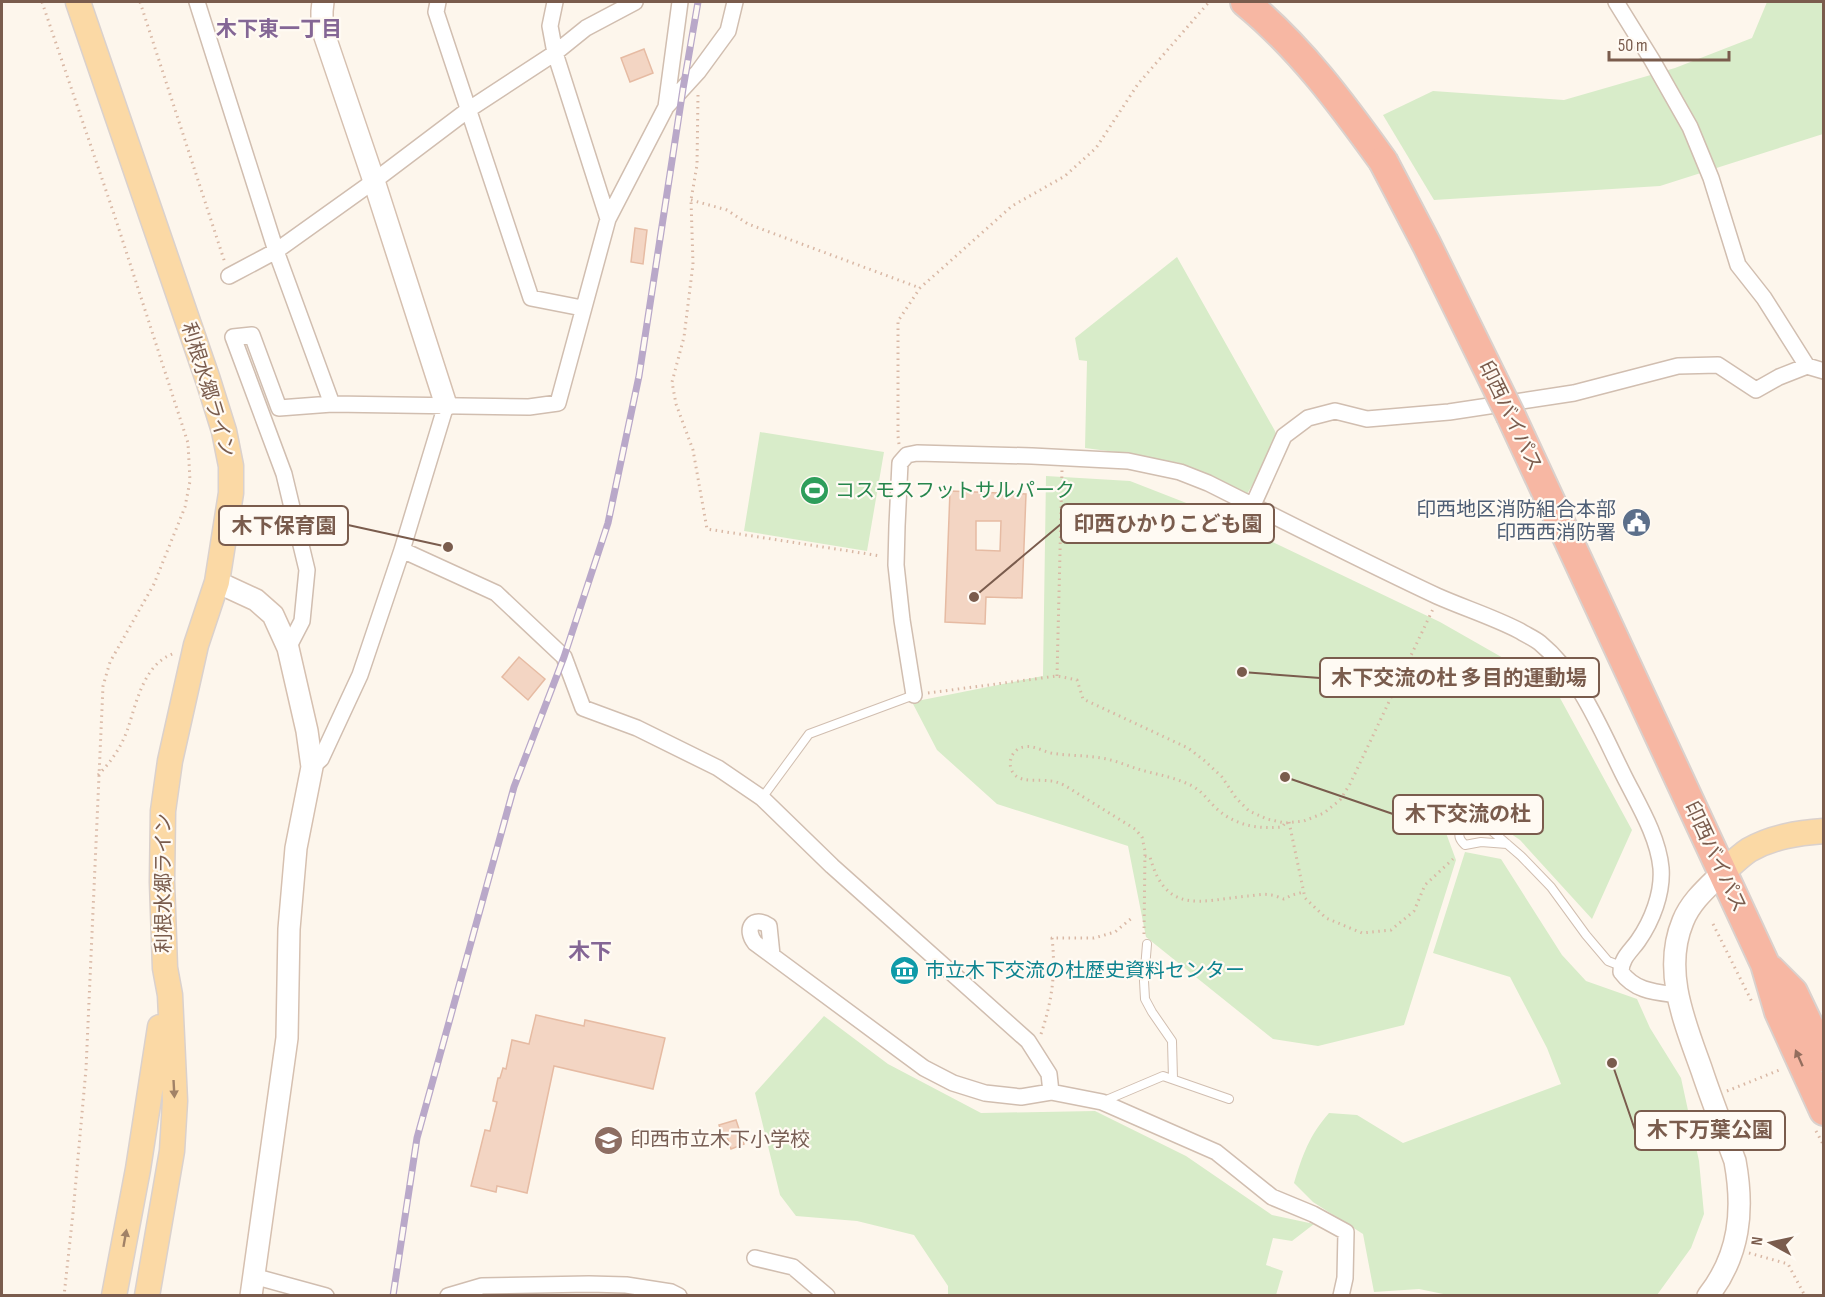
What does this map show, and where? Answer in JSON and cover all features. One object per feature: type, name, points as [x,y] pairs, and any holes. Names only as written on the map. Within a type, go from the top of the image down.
[{"type":"highway","name":"印西バイパス","points":[[1245,2],[1291,44],[1328,86],[1383,161],[1427,245],[1510,416],[1723,872],[1765,964],[1779,1012],[1824,1111]]},
{"type":"highway","name":"印西バイパス","points":[[1765,964],[1793,992],[1824,1056]]},
{"type":"main road","name":"利根水郷ライン","points":[[78,2],[224,430],[231,466],[231,493],[217,582],[196,645],[170,761],[163,812],[162,882],[165,968],[160,1027],[114,1296]]},
{"type":"main road","points":[[1723,872],[1748,851],[1763,843],[1779,837],[1824,831]]},
{"type":"main road","name":"利根水郷ライン","points":[[147,1296],[172,1141],[175,1101],[170,994],[165,968]]},
{"type":"street","points":[[197,2],[276,251],[332,404]]},
{"type":"street","points":[[312,767],[321,759],[360,675],[402,550],[446,405],[322,28],[323,2]]},
{"type":"street","points":[[438,2],[436,12],[531,298],[582,308]]},
{"type":"street","points":[[555,2],[550,26],[555,53],[608,219]]},
{"type":"street","points":[[229,276],[276,251],[468,110],[555,53],[586,28],[635,2]]},
{"type":"street","points":[[666,107],[680,2]]},
{"type":"street","points":[[288,648],[302,621],[307,570],[284,474],[233,337],[252,335],[279,408],[332,404],[528,407],[558,403],[608,219],[666,107],[698,72],[729,31],[735,2]]},
{"type":"street","points":[[1616,2],[1690,126],[1711,178],[1738,265],[1764,298],[1807,366]]},
{"type":"street","points":[[1253,506],[1284,436],[1308,418],[1335,411],[1367,419],[1449,412],[1574,393],[1678,366],[1718,365],[1756,390],[1779,377],[1807,366],[1824,371]]},
{"type":"street","points":[[914,695],[896,565],[898,480],[900,463],[907,455],[917,453],[1128,461],[1180,472],[1208,483],[1439,597],[1508,625],[1539,642],[1567,672],[1592,711],[1647,824],[1656,846],[1661,869],[1659,888],[1649,922],[1638,941],[1624,958],[1621,972],[1638,988],[1677,995]]},
{"type":"street","points":[[402,550],[496,593],[564,657],[584,708],[637,728],[718,768],[762,798],[832,866],[1028,1041],[1048,1074],[1051,1092]]},
{"type":"street","points":[[217,582],[256,600],[273,615],[288,648],[307,731],[312,767],[296,848],[289,929],[287,1038],[252,1286],[326,1296]]},
{"type":"street","points":[[1708,1296],[1731,1258],[1739,1215],[1739,1182],[1735,1161],[1687,1031],[1677,995],[1674,973],[1675,954],[1683,921],[1698,896],[1723,872]]},
{"type":"street","points":[[772,955],[924,1068],[953,1083],[985,1093],[1021,1097],[1051,1092],[1101,1102],[1216,1152],[1272,1197],[1313,1214],[1346,1232],[1345,1278],[1341,1296]]},
{"type":"street","points":[[755,1258],[793,1267],[826,1296]]},
{"type":"street","points":[[448,1296],[482,1286],[589,1290],[626,1285],[671,1292],[679,1296]]},
{"type":"lane","points":[[762,798],[809,734],[914,695]]},
{"type":"lane","points":[[1507,844],[1481,842],[1464,845],[1458,834],[1461,828],[1476,826],[1492,831],[1521,856],[1551,887],[1608,961],[1621,966]]},
{"type":"lane","points":[[1147,944],[1145,999],[1172,1041],[1173,1079]]},
{"type":"lane","points":[[1101,1102],[1163,1076],[1228,1099]]},
{"type":"path","points":[[42,2],[188,442],[190,463],[190,481],[185,507],[175,535],[154,584],[110,662],[103,686],[86,1069],[63,1296]]},
{"type":"path","points":[[140,2],[229,276]]},
{"type":"path","points":[[903,458],[898,436],[898,321],[920,288],[1012,206],[1065,176],[1096,148],[1138,84],[1209,2]]},
{"type":"path","points":[[698,72],[697,165],[691,200],[693,264],[684,337],[672,382],[676,404],[693,450],[707,529],[883,556]]},
{"type":"path","points":[[691,200],[727,210],[748,224],[920,288]]},
{"type":"path","points":[[1057,676],[1062,457]]},
{"type":"path","points":[[914,695],[1057,676],[1077,680],[1083,699],[1188,748],[1222,777],[1236,798],[1249,811],[1267,819],[1287,822],[1304,821],[1324,813],[1340,800],[1350,784],[1439,597]]},
{"type":"path","points":[[98,775],[110,762],[127,730],[138,694],[152,671],[164,656],[196,645]]},
{"type":"path","points":[[1147,944],[1143,932],[1145,856],[1142,837],[1135,829],[1064,785],[1052,781],[1021,778],[1014,774],[1010,760],[1018,748],[1025,746],[1070,756],[1104,759],[1192,786],[1203,793],[1217,809],[1230,819],[1247,826],[1281,827],[1287,822]]},
{"type":"path","points":[[1287,822],[1305,897],[1326,918],[1362,933],[1391,930],[1414,911],[1425,885],[1453,859]]},
{"type":"path","points":[[1145,856],[1150,857],[1158,879],[1165,889],[1173,896],[1183,900],[1199,901],[1269,894],[1284,899],[1304,892]]},
{"type":"path","points":[[1035,1052],[1052,992],[1055,965],[1052,938],[1094,938],[1115,932],[1132,917]]},
{"type":"path","points":[[1725,1092],[1785,1068]]},
{"type":"path","points":[[1745,1252],[1788,1264],[1805,1296]]},
{"type":"green space","points":[[1767,2],[1823,2],[1823,134],[1660,186],[1434,200],[1383,115],[1433,91],[1564,100],[1675,68],[1752,38]]},
{"type":"green space","points":[[1177,257],[1275,431],[1278,442],[1247,494],[1179,463],[1085,448],[1087,361],[1079,360],[1075,338]]},
{"type":"green space","name":"コスモスフットサルパーク","points":[[760,432],[884,452],[867,551],[744,531]]},
{"type":"green space","points":[[1046,476],[1130,481],[1212,513],[1440,622],[1554,687],[1632,830],[1592,919],[1520,840],[1473,808],[1443,813],[1446,833],[1456,860],[1404,1025],[1318,1046],[1273,1039],[1146,937],[1128,846],[997,804],[937,750],[912,702],[1043,676]]},
{"type":"green space","points":[[1465,852],[1501,859],[1562,955],[1586,981],[1637,999],[1650,1028],[1681,1078],[1699,1161],[1704,1214],[1691,1248],[1657,1295],[1453,1296],[1419,1289],[1374,1292],[1363,1234],[1313,1202],[1294,1183],[1307,1146],[1329,1113],[1357,1115],[1403,1143],[1561,1084],[1547,1048],[1510,977],[1433,953]]},
{"type":"green space","points":[[824,1016],[888,1064],[981,1113],[1095,1111],[1186,1156],[1272,1215],[1314,1224],[1292,1241],[1273,1238],[1266,1265],[1283,1271],[1276,1295],[948,1295],[948,1286],[914,1235],[857,1221],[796,1216],[780,1195],[755,1093]]},
{"type":"building","points":[[644,49],[653,73],[630,82],[621,58]]},
{"type":"building","points":[[635,228],[647,230],[643,264],[631,262]]},
{"type":"building","points":[[950,491],[1026,494],[1022,598],[986,597],[985,624],[945,622]],"holes":[[[976,521],[1001,521],[1000,551],[976,550]]]},
{"type":"building","points":[[519,657],[545,679],[528,700],[502,677]]},
{"type":"building","points":[[536,1015],[584,1026],[585,1020],[665,1038],[653,1089],[554,1066],[527,1193],[497,1186],[496,1192],[471,1186],[485,1130],[490,1131],[497,1102],[493,1101],[498,1078],[503,1068],[506,1069],[512,1040],[529,1044]]},
{"type":"building","points":[[736,1120],[744,1144],[731,1149],[727,1137],[723,1138],[719,1125]]},
{"type":"railway","points":[[393,1296],[417,1138],[514,787],[564,657],[608,523],[639,376],[698,2]]},
{"type":"place","name":"コスモスフットサルパーク","points":[[814,491]]},
{"type":"place","name":"印西地区消防組合本部 印西西消防署","points":[[1637,522]]},
{"type":"place","name":"木下保育園","points":[[448,547]]},
{"type":"place","name":"印西ひかりこども園","points":[[974,597]]},
{"type":"place","name":"木下交流の杜 多目的運動場","points":[[1242,672]]},
{"type":"place","name":"木下交流の杜","points":[[1285,777]]},
{"type":"place","name":"市立木下交流の杜歴史資料センター","points":[[904,971]]},
{"type":"place","name":"木下万葉公園","points":[[1612,1063]]},
{"type":"place","name":"印西市立木下小学校","points":[[609,1140]]},
{"type":"district","name":"木下東一丁目","points":[[279,29]]},
{"type":"district","name":"木下","points":[[590,952]]}]
